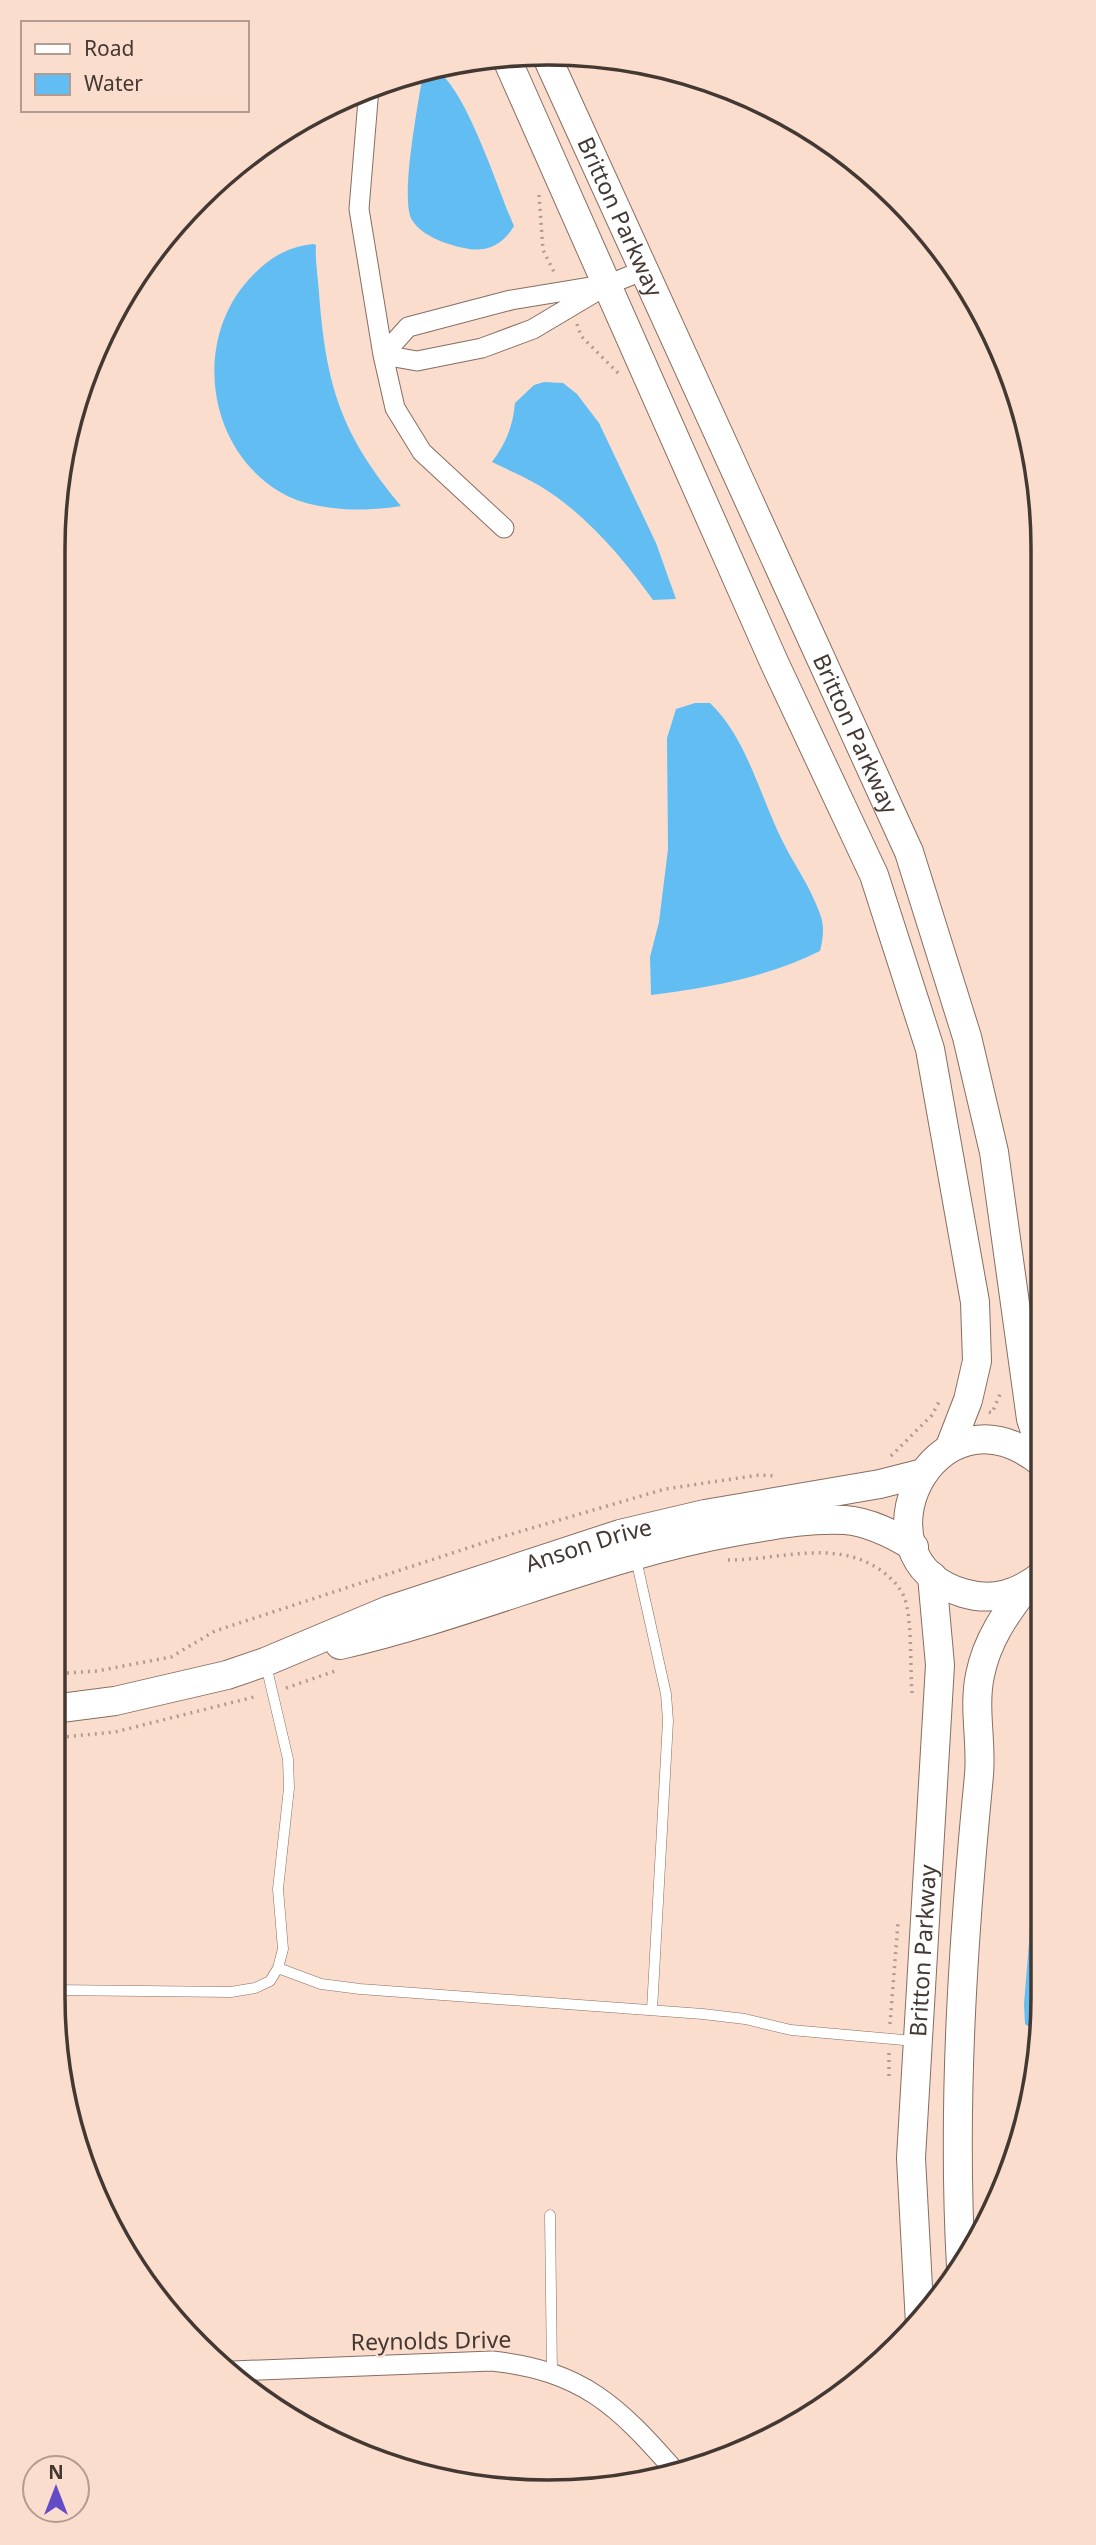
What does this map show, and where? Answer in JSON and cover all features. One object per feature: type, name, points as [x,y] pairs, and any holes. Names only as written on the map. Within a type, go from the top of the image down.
[{"type":"main road","name":"Britton Parkway","points":[[550,65],[909,852],[967,1037],[994,1152],[1031,1419]]},
{"type":"main road","name":"Britton Parkway","points":[[510,67],[774,662],[874,875],[930,1049],[975,1302],[977,1361],[968,1400],[950,1449]]},
{"type":"main road","points":[[1031,1454],[1001,1440],[974,1440],[950,1449],[929,1464],[915,1484],[908,1508],[909,1533],[914,1547],[932,1576],[953,1590],[977,1597],[1002,1596],[1031,1582]]},
{"type":"main road","name":"Anson Drive","points":[[265,1662],[389,1610],[620,1534],[705,1514],[880,1484],[923,1473]]},
{"type":"main road","name":"Anson Drive","points":[[65,1707],[183,1687],[265,1662],[396,1632],[635,1555],[710,1536],[794,1522],[847,1520],[891,1532],[914,1547]]},
{"type":"main road","name":"Britton Parkway","points":[[919,2306],[911,2158],[940,1665],[932,1576]]},
{"type":"main road","name":"Britton Parkway","points":[[960,2249],[958,2202],[961,2001],[980,1763],[979,1677],[993,1634],[1031,1585]]},
{"type":"street","points":[[368,100],[359,209],[383,355],[395,408],[422,452],[504,528]]},
{"type":"street","points":[[383,355],[408,327],[511,300],[567,299],[642,271]]},
{"type":"street","points":[[383,355],[417,361],[482,348],[533,329],[567,299]]},
{"type":"street","name":"Reynolds Drive","points":[[242,2371],[492,2361],[552,2372],[605,2399],[635,2426],[669,2465]]},
{"type":"lane","points":[[635,1555],[666,1694],[668,1721],[652,2010]]},
{"type":"lane","points":[[65,1990],[231,1992],[255,1988],[270,1981],[278,1968],[283,1948],[278,1889],[289,1787],[288,1759],[265,1662]]},
{"type":"lane","points":[[278,1968],[321,1984],[360,1989],[652,2010],[745,2019],[791,2030],[918,2041]]},
{"type":"lane","points":[[550,2216],[552,2372]]},
{"type":"path","points":[[538,186],[543,250],[567,299],[581,336],[624,379]]},
{"type":"path","points":[[986,1410],[992,1413],[1002,1386]]},
{"type":"path","points":[[881,1459],[892,1455],[932,1415],[944,1392]]},
{"type":"path","points":[[65,1673],[97,1671],[171,1657],[215,1631],[498,1538],[664,1489],[759,1475],[781,1476]]},
{"type":"water","points":[[443,76],[446,79],[469,116],[490,164],[514,226],[501,242],[489,248],[476,250],[446,243],[430,236],[412,220],[409,210],[409,175],[423,81]]},
{"type":"water","points":[[316,245],[326,355],[340,407],[364,455],[401,506],[339,509],[293,499],[255,472],[236,448],[222,420],[216,390],[215,359],[221,328],[234,300],[253,275],[273,258],[288,250]]},
{"type":"water","points":[[544,382],[563,383],[577,394],[599,423],[656,543],[676,599],[653,600],[616,553],[572,509],[540,486],[492,462],[508,434],[515,403],[534,385]]},
{"type":"water","points":[[695,703],[710,703],[734,733],[783,842],[816,904],[823,923],[822,942],[820,951],[759,975],[651,995],[650,957],[659,922],[668,849],[667,738],[676,709]]},
{"type":"water","points":[[1031,1918],[1030,2027],[1025,2024],[1024,2004]]}]
